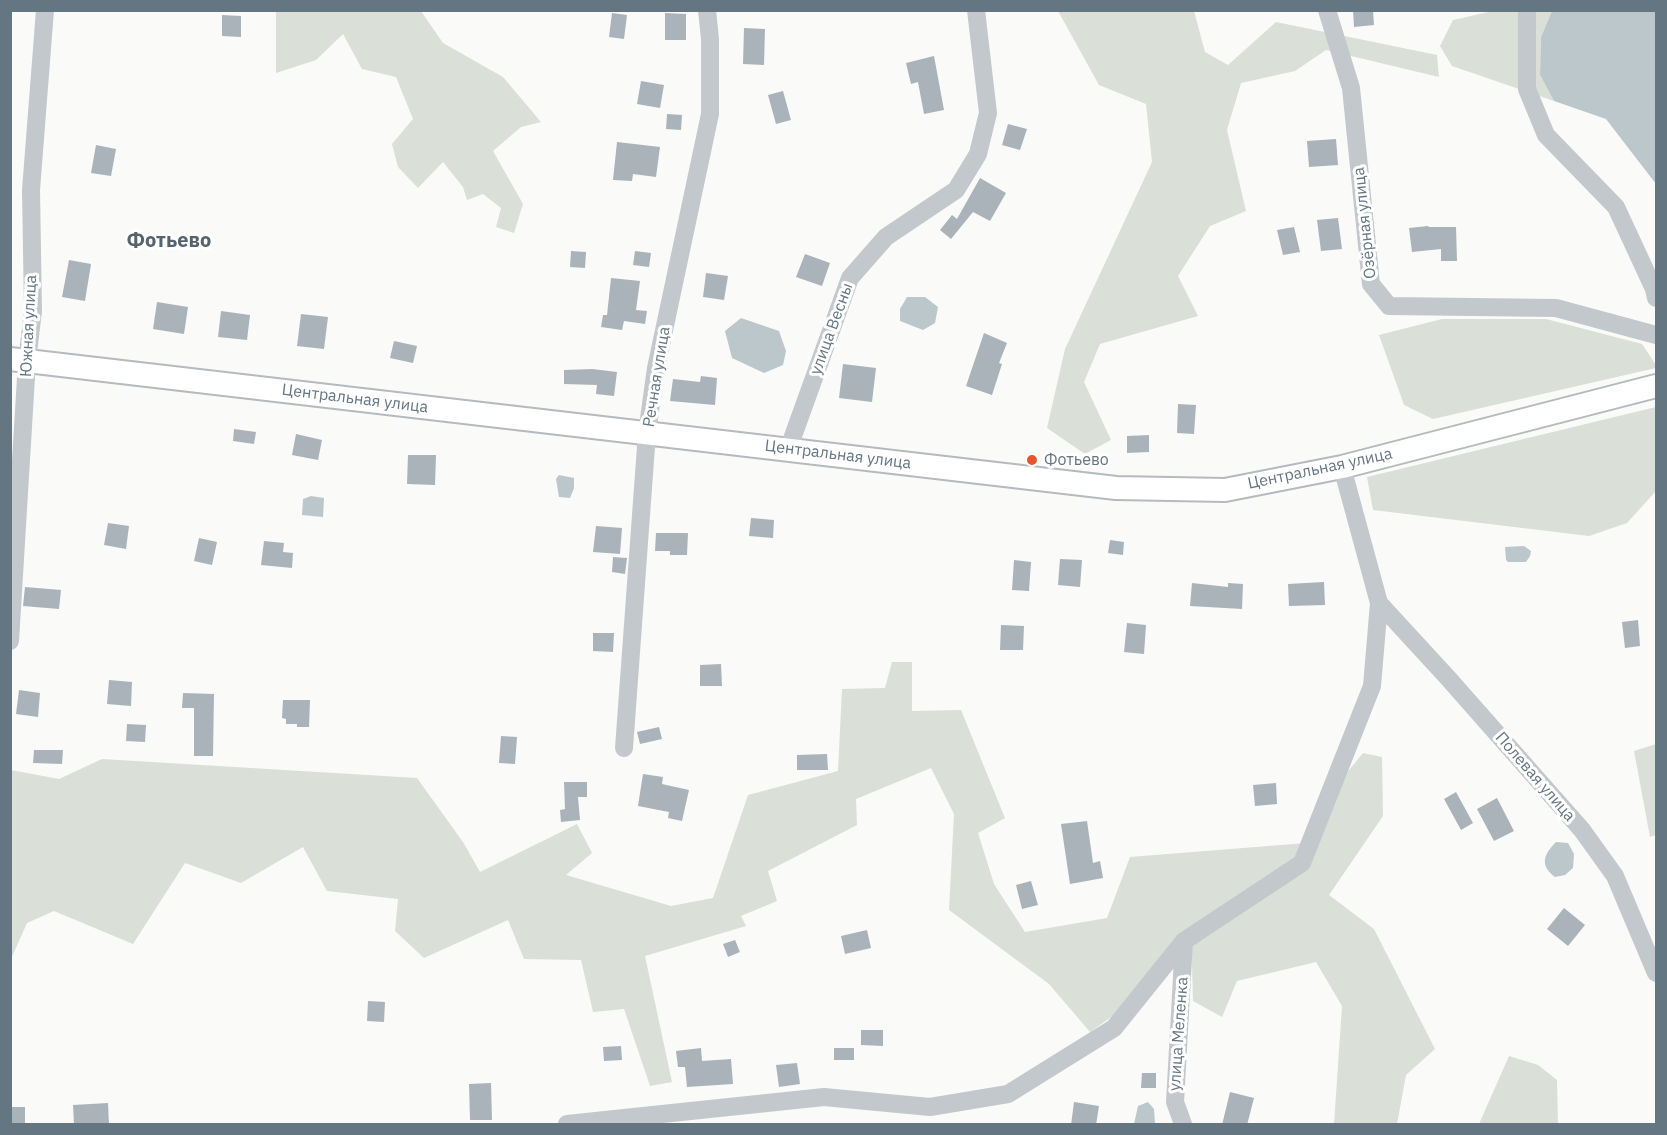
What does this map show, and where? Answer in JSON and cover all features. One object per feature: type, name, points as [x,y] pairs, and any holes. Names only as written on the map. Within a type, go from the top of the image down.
[{"type":"main road","name":"Центральная улица","points":[[19,360],[1116,488],[1225,490],[1342,467],[1656,386]]},
{"type":"street","name":"Южная улица","points":[[10,641],[19,360],[33,311],[31,190],[45,10]]},
{"type":"street","name":"Речная улица","points":[[624,748],[647,433],[656,368],[710,114],[710,39],[707,10]]},
{"type":"street","name":"улица Весны","points":[[788,450],[850,278],[886,237],[956,190],[978,154],[988,113],[976,10]]},
{"type":"street","name":"Озёрная улица","points":[[1327,10],[1351,88],[1371,284],[1389,306],[1556,308],[1656,335]]},
{"type":"street","points":[[1527,10],[1527,89],[1546,135],[1616,207],[1656,298]]},
{"type":"street","points":[[567,1125],[824,1097],[930,1107],[1008,1095],[1114,1028],[1184,941],[1302,863],[1372,686],[1379,603],[1342,467]]},
{"type":"street","name":"Полевая улица","points":[[1379,603],[1582,830],[1616,876],[1656,973]]},
{"type":"street","name":"улица Меленка","points":[[1183,1125],[1175,1102],[1184,941]]},
{"type":"shaded area","points":[[276,11],[421,11],[443,43],[503,77],[541,122],[521,127],[493,151],[523,204],[514,233],[496,227],[501,208],[483,194],[467,200],[463,187],[443,162],[418,188],[398,167],[392,144],[413,119],[396,77],[362,69],[343,34],[316,60],[276,73]]},
{"type":"shaded area","points":[[1058,11],[1194,11],[1205,52],[1228,65],[1276,22],[1437,55],[1439,77],[1326,50],[1295,71],[1241,83],[1227,130],[1246,211],[1210,226],[1178,276],[1198,316],[1100,344],[1084,382],[1111,440],[1085,454],[1047,428],[1065,349],[1152,162],[1146,104],[1099,85]]},
{"type":"shaded area","points":[[1493,11],[1552,11],[1541,37],[1540,75],[1554,101],[1452,66],[1440,46],[1453,20]]},
{"type":"shaded area","points":[[1552,11],[1656,11],[1656,184],[1606,119],[1554,101],[1540,75],[1541,37]]},
{"type":"shaded area","points":[[907,297],[925,297],[938,307],[935,323],[923,330],[900,321],[900,309]]},
{"type":"shaded area","points":[[741,318],[779,331],[786,351],[783,365],[764,373],[732,358],[725,331]]},
{"type":"shaded area","points":[[1442,319],[1546,319],[1642,344],[1656,368],[1433,419],[1404,405],[1379,335]]},
{"type":"shaded area","points":[[1656,407],[1656,491],[1627,523],[1589,536],[1373,510],[1367,477]]},
{"type":"shaded area","points":[[559,475],[574,478],[574,488],[570,498],[559,497],[556,479]]},
{"type":"shaded area","points":[[311,496],[324,498],[323,517],[302,515],[303,499]]},
{"type":"shaded area","points":[[1524,546],[1531,551],[1526,562],[1506,560],[1505,547]]},
{"type":"shaded area","points":[[892,662],[912,662],[912,711],[961,710],[1005,818],[978,833],[994,884],[1025,932],[1107,918],[1130,857],[1319,842],[1341,780],[1363,753],[1382,757],[1383,816],[1329,895],[1374,929],[1435,1049],[1406,1075],[1397,1124],[1334,1124],[1342,1006],[1316,962],[1237,981],[1222,1017],[1193,1001],[1191,931],[1135,1000],[1090,1032],[1049,984],[949,910],[954,814],[931,768],[856,799],[857,825],[768,871],[777,901],[741,916],[746,926],[645,956],[672,1082],[650,1086],[624,1009],[593,1012],[581,960],[524,959],[508,920],[424,958],[395,931],[398,899],[327,891],[303,847],[241,883],[185,863],[133,944],[54,911],[27,923],[11,959],[11,770],[59,779],[102,759],[417,778],[463,842],[480,872],[577,824],[592,853],[566,875],[671,906],[713,898],[748,795],[838,771],[842,689],[885,688]]},
{"type":"shaded area","points":[[1656,744],[1656,835],[1650,837],[1634,751]]},
{"type":"shaded area","points":[[1556,842],[1568,843],[1574,854],[1573,868],[1565,875],[1555,877],[1547,868],[1545,860]]},
{"type":"shaded area","points":[[1509,1056],[1538,1065],[1557,1080],[1558,1124],[1479,1124]]},
{"type":"shaded area","points":[[1148,1102],[1154,1109],[1155,1124],[1134,1124],[1138,1106]]},
{"type":"building","points":[[1353,10],[1373,10],[1374,25],[1354,27]]},
{"type":"building","points":[[612,13],[627,15],[624,39],[609,37]]},
{"type":"building","points":[[665,13],[686,14],[686,40],[665,40]]},
{"type":"building","points":[[222,15],[241,16],[241,37],[222,36]]},
{"type":"building","points":[[744,28],[765,29],[764,65],[743,64]]},
{"type":"building","points":[[934,56],[944,110],[924,114],[918,82],[911,84],[906,63]]},
{"type":"building","points":[[641,81],[664,85],[660,108],[637,104]]},
{"type":"building","points":[[783,91],[791,120],[776,124],[768,95]]},
{"type":"building","points":[[667,114],[682,115],[681,130],[666,129]]},
{"type":"building","points":[[1008,124],[1027,129],[1020,150],[1002,145]]},
{"type":"building","points":[[1336,139],[1338,165],[1309,167],[1307,141]]},
{"type":"building","points":[[617,142],[660,147],[656,177],[633,174],[632,181],[613,180]]},
{"type":"building","points":[[96,145],[116,149],[111,176],[91,173]]},
{"type":"building","points":[[980,178],[1006,193],[990,221],[973,212],[951,239],[940,230],[952,215],[957,219]]},
{"type":"building","points":[[1338,218],[1342,249],[1321,251],[1317,220]]},
{"type":"building","points":[[1294,227],[1300,252],[1283,255],[1277,230]]},
{"type":"building","points":[[1456,227],[1457,261],[1441,261],[1441,249],[1412,252],[1409,228]]},
{"type":"building","points":[[571,251],[586,252],[585,268],[570,267]]},
{"type":"building","points":[[635,251],[651,253],[649,267],[633,265]]},
{"type":"building","points":[[805,254],[830,263],[822,286],[796,277]]},
{"type":"building","points":[[69,260],[91,264],[85,301],[62,297]]},
{"type":"building","points":[[706,273],[728,276],[724,300],[703,297]]},
{"type":"building","points":[[611,278],[640,281],[636,310],[647,311],[645,324],[624,321],[622,330],[601,327],[603,315],[607,315]]},
{"type":"building","points":[[157,302],[188,307],[184,334],[153,329]]},
{"type":"building","points":[[221,311],[250,315],[247,340],[218,337]]},
{"type":"building","points":[[301,314],[328,317],[324,349],[297,346]]},
{"type":"building","points":[[984,333],[1007,343],[999,363],[1002,364],[992,395],[966,386]]},
{"type":"building","points":[[394,341],[417,346],[413,363],[390,358]]},
{"type":"building","points":[[843,364],[876,368],[872,402],[839,398]]},
{"type":"building","points":[[592,369],[617,372],[614,396],[596,394],[597,385],[564,384],[564,370]]},
{"type":"building","points":[[701,376],[717,378],[715,405],[670,401],[673,379],[700,382]]},
{"type":"building","points":[[1178,404],[1196,405],[1194,434],[1177,433]]},
{"type":"building","points":[[234,429],[256,432],[254,444],[233,441]]},
{"type":"building","points":[[296,434],[322,440],[318,460],[292,455]]},
{"type":"building","points":[[1149,435],[1149,452],[1127,453],[1127,436]]},
{"type":"building","points":[[408,455],[436,455],[435,485],[407,484]]},
{"type":"building","points":[[751,518],[774,520],[773,538],[749,536]]},
{"type":"building","points":[[108,523],[129,526],[126,549],[104,545]]},
{"type":"building","points":[[596,526],[622,528],[620,554],[593,552]]},
{"type":"building","points":[[656,533],[688,533],[687,555],[670,555],[670,551],[655,551]]},
{"type":"building","points":[[199,538],[217,542],[212,565],[194,561]]},
{"type":"building","points":[[1110,540],[1124,542],[1123,555],[1108,553]]},
{"type":"building","points":[[264,541],[284,543],[283,552],[293,553],[292,568],[261,565]]},
{"type":"building","points":[[613,557],[627,558],[625,574],[612,572]]},
{"type":"building","points":[[1060,559],[1082,560],[1080,587],[1058,585]]},
{"type":"building","points":[[1014,560],[1031,562],[1029,591],[1012,590]]},
{"type":"building","points":[[1324,582],[1325,605],[1289,606],[1288,584]]},
{"type":"building","points":[[1192,583],[1228,587],[1228,583],[1243,584],[1242,609],[1190,606]]},
{"type":"building","points":[[25,587],[61,590],[59,609],[23,606]]},
{"type":"building","points":[[1638,620],[1640,646],[1625,648],[1622,622]]},
{"type":"building","points":[[1127,623],[1146,625],[1144,654],[1124,652]]},
{"type":"building","points":[[1001,625],[1024,626],[1023,650],[1000,650]]},
{"type":"building","points":[[593,633],[614,633],[613,652],[593,651]]},
{"type":"building","points":[[721,664],[722,686],[700,686],[700,665]]},
{"type":"building","points":[[109,680],[132,682],[131,706],[107,704]]},
{"type":"building","points":[[19,690],[40,693],[38,717],[16,714]]},
{"type":"building","points":[[183,693],[214,694],[213,756],[194,756],[194,708],[182,708]]},
{"type":"building","points":[[283,700],[310,700],[309,727],[286,724],[286,719],[282,718]]},
{"type":"building","points":[[127,724],[146,725],[145,742],[126,741]]},
{"type":"building","points":[[659,727],[662,739],[640,744],[637,732]]},
{"type":"building","points":[[501,736],[517,737],[515,764],[499,763]]},
{"type":"building","points":[[34,750],[63,750],[62,764],[33,763]]},
{"type":"building","points":[[827,754],[828,770],[797,770],[797,755]]},
{"type":"building","points":[[643,774],[663,777],[662,784],[689,790],[682,821],[668,818],[669,812],[638,806]]},
{"type":"building","points":[[564,782],[587,782],[587,797],[578,797],[580,820],[561,822],[560,810],[565,809]]},
{"type":"building","points":[[1276,783],[1277,804],[1255,806],[1253,785]]},
{"type":"building","points":[[1456,792],[1473,823],[1461,830],[1444,799]]},
{"type":"building","points":[[1497,798],[1514,831],[1494,841],[1477,809]]},
{"type":"building","points":[[1087,821],[1093,863],[1100,861],[1103,878],[1070,884],[1061,824]]},
{"type":"building","points":[[1031,881],[1038,905],[1022,909],[1016,885]]},
{"type":"building","points":[[1564,908],[1585,925],[1568,946],[1547,929]]},
{"type":"building","points":[[867,930],[871,948],[845,954],[841,936]]},
{"type":"building","points":[[735,940],[740,952],[728,957],[723,944]]},
{"type":"building","points":[[368,1001],[385,1002],[384,1022],[367,1021]]},
{"type":"building","points":[[861,1030],[883,1030],[883,1046],[861,1045]]},
{"type":"building","points":[[621,1046],[622,1060],[604,1061],[603,1047]]},
{"type":"building","points":[[701,1048],[702,1061],[731,1059],[733,1084],[687,1087],[685,1067],[678,1067],[676,1051]]},
{"type":"building","points":[[834,1048],[854,1048],[854,1060],[834,1060]]},
{"type":"building","points":[[797,1063],[800,1084],[779,1087],[776,1065]]},
{"type":"building","points":[[1142,1073],[1156,1073],[1156,1088],[1141,1088]]},
{"type":"building","points":[[491,1083],[492,1120],[470,1120],[469,1084]]},
{"type":"building","points":[[1230,1092],[1254,1098],[1247,1125],[1222,1125]]},
{"type":"building","points":[[1074,1102],[1099,1106],[1096,1125],[1071,1125]]},
{"type":"building","points":[[108,1103],[109,1125],[74,1125],[73,1105]]},
{"type":"building","points":[[10,1107],[25,1107],[25,1125],[10,1125]]},
{"type":"place","name":"Фотьево","points":[[1032,460]]},
{"type":"district","name":"Фотьево","points":[[169,241]]}]
